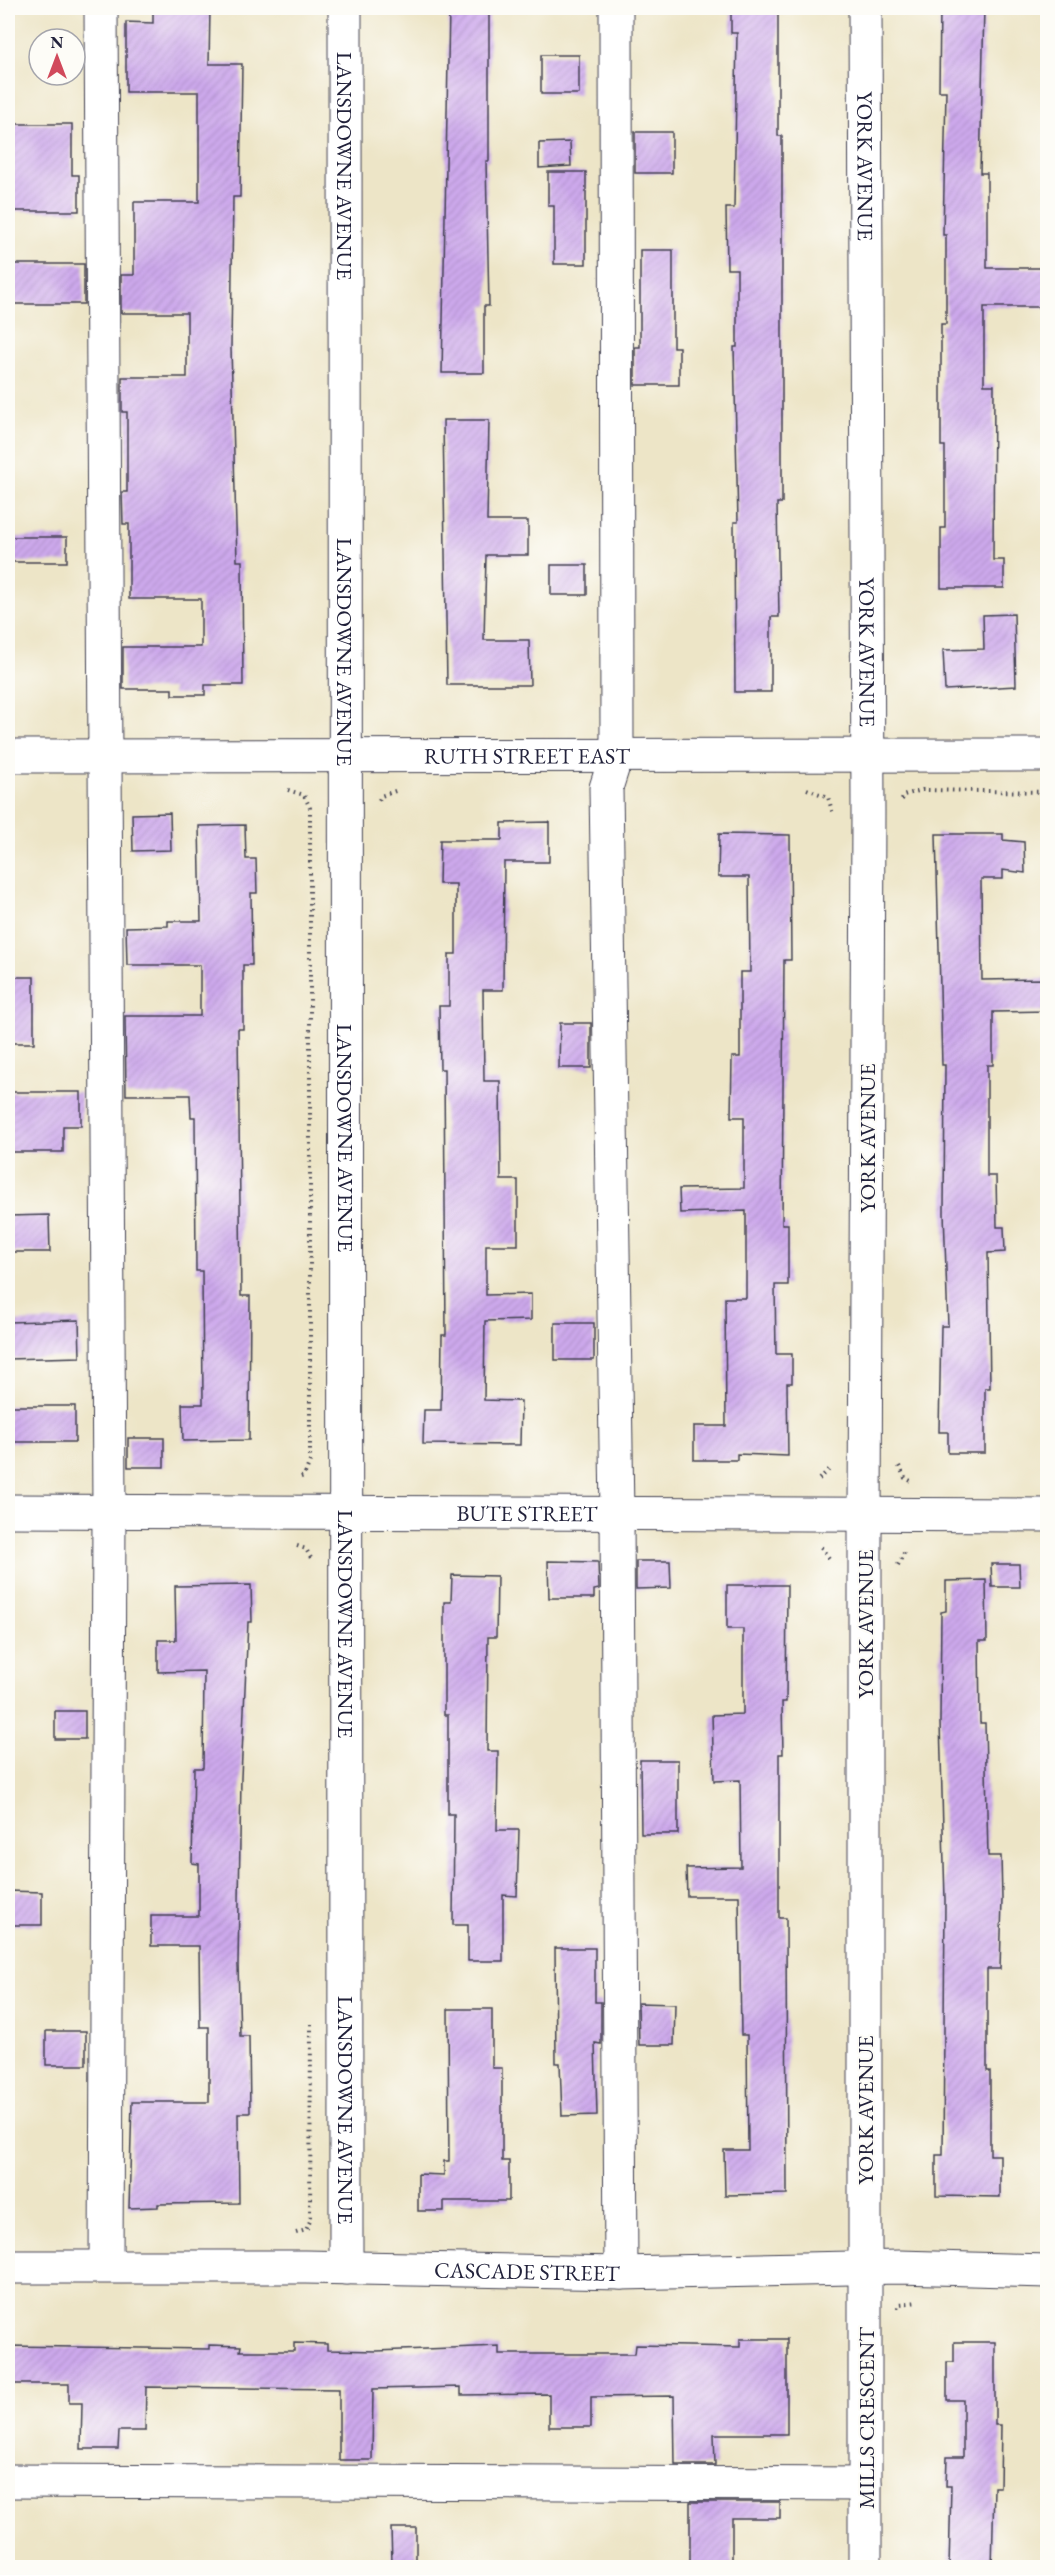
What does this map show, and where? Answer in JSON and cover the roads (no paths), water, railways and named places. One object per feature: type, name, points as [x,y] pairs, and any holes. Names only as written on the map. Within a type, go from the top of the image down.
[{"type":"street","points":[[101,8],[109,1511],[106,2266]]},
{"type":"street","name":"LANSDOWNE AVENUE","points":[[345,8],[346,2268]]},
{"type":"street","points":[[616,8],[617,753],[606,788],[617,1513],[621,2273]]},
{"type":"street","name":"YORK AVENUE","points":[[865,8],[868,753],[865,2268]]},
{"type":"street","name":"RUTH STREET EAST","points":[[8,756],[105,758],[617,753],[1047,755]]},
{"type":"street","name":"BUTE STREET","points":[[8,1511],[1047,1515]]},
{"type":"street","name":"CASCADE STREET","points":[[8,2267],[346,2268],[621,2273],[865,2268],[1047,2271]]},
{"type":"street","name":"MILLS CRESCENT","points":[[865,2268],[865,2568]]},
{"type":"street","points":[[8,2481],[865,2484]]}]
